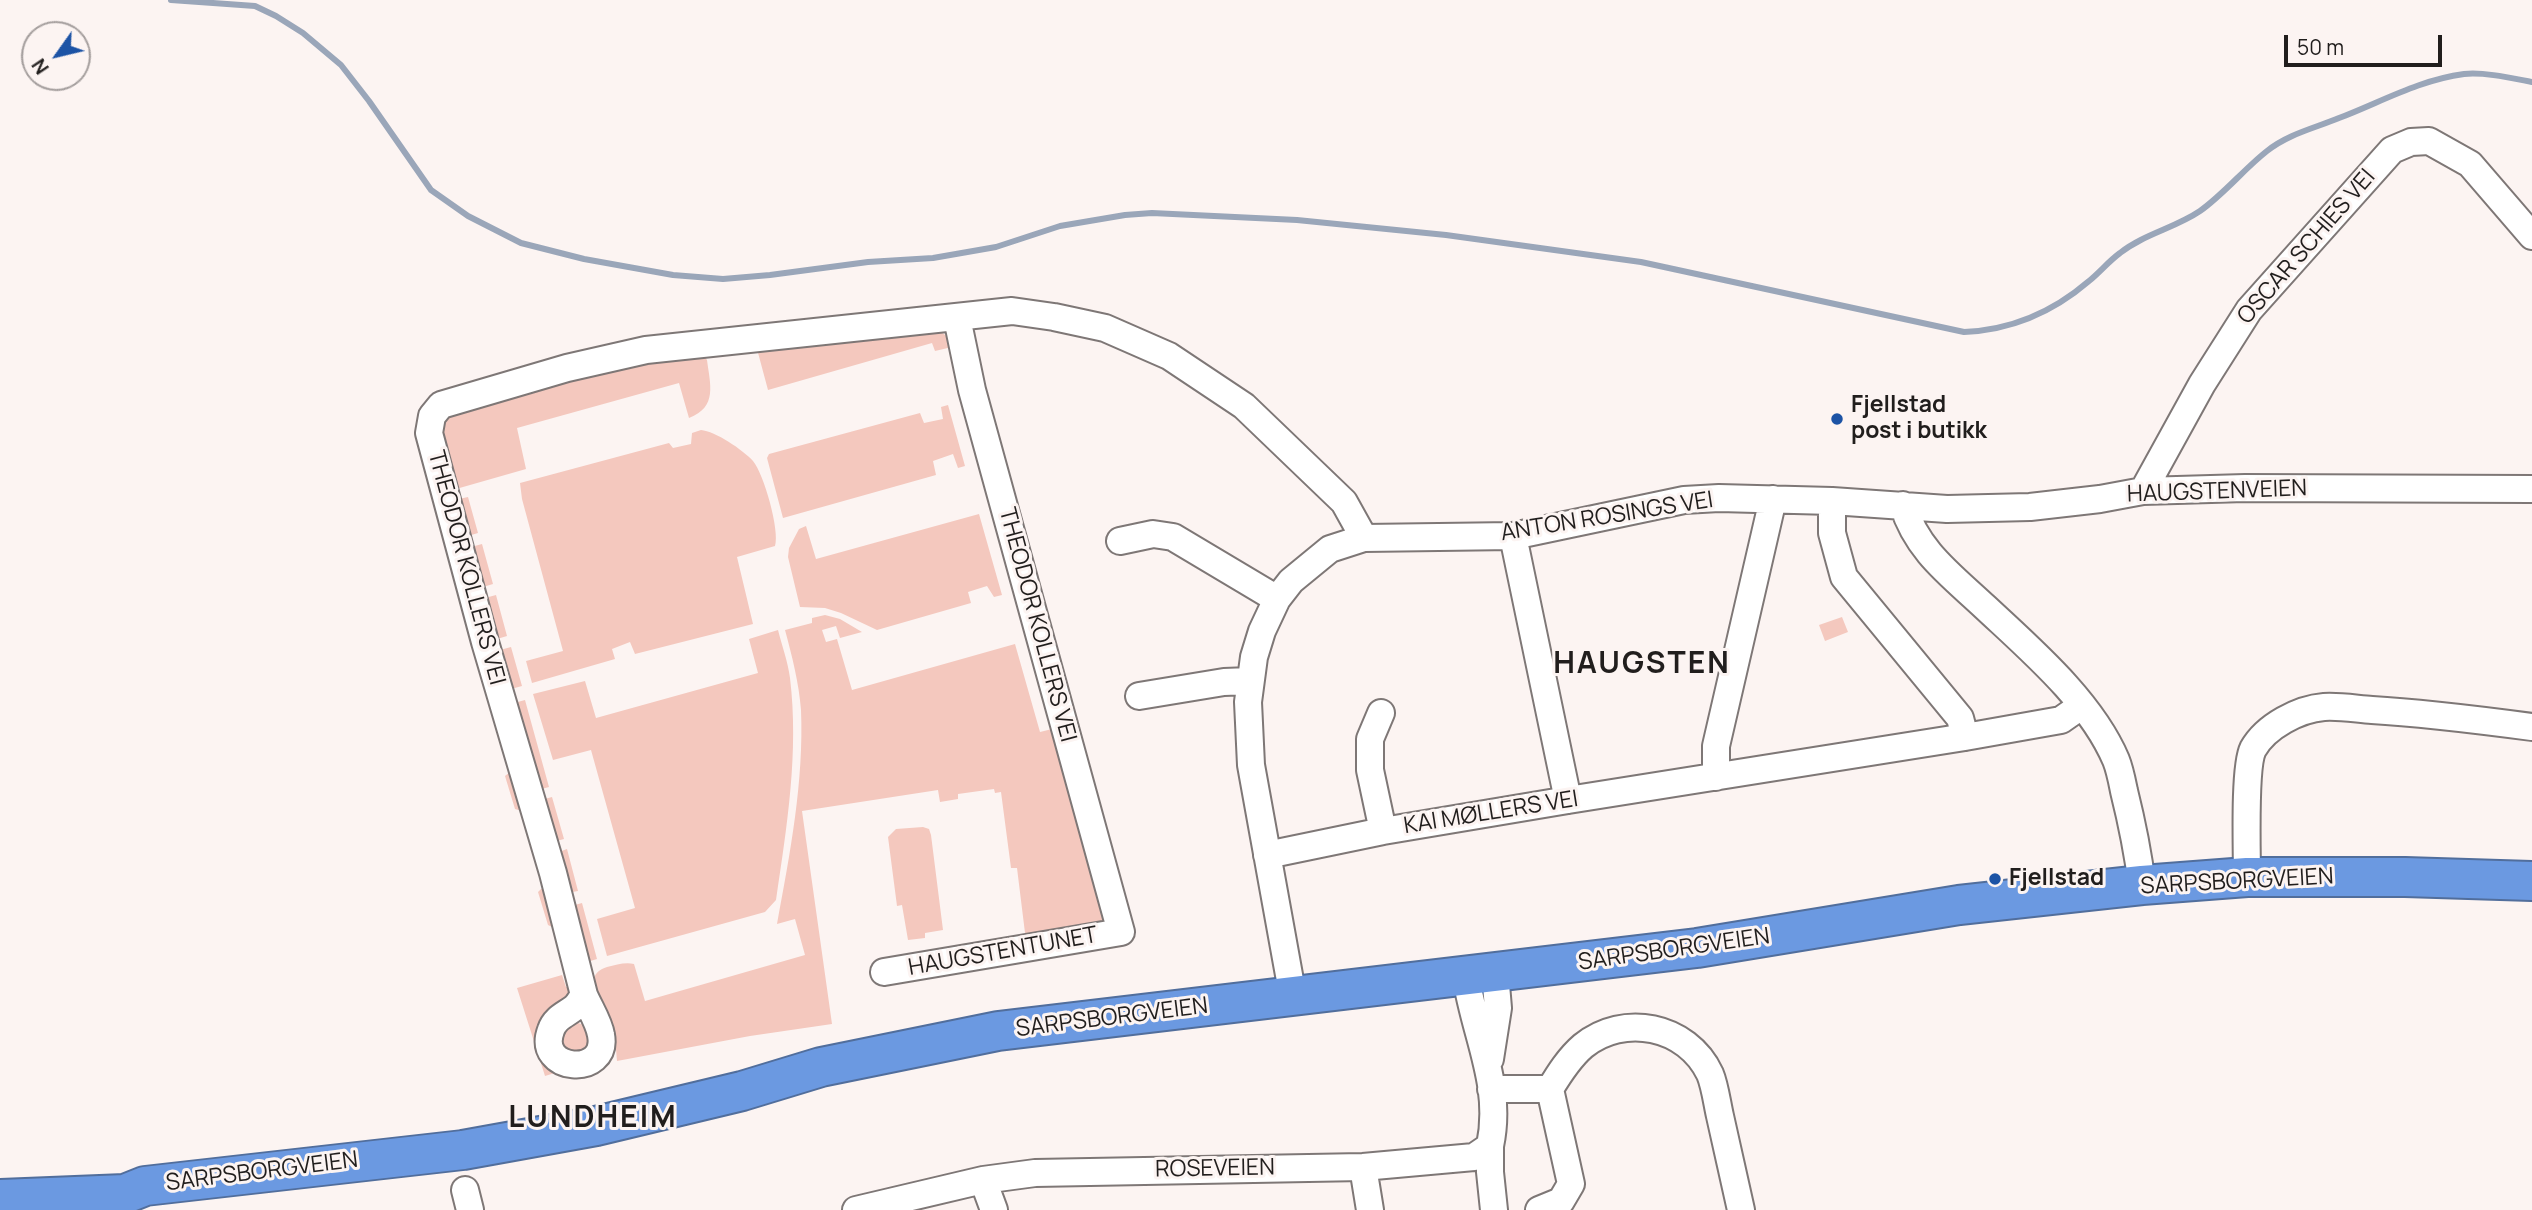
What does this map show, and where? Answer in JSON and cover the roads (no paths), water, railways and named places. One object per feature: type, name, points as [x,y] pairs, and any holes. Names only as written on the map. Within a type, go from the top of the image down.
[{"type":"highway","name":"SARPSBORGVEIEN","points":[[0,1199],[125,1194],[145,1186],[261,1175],[463,1150],[596,1126],[742,1091],[821,1067],[998,1031],[1723,944],[1959,905],[2142,885],[2246,877],[2405,877],[2532,881]]},
{"type":"highway","name":"SARPSBORGVEIEN","points":[[0,1178],[124,1181],[145,1186]]},
{"type":"street","name":"OSCAR SCHIES VEI","points":[[2143,491],[2203,384],[2249,310],[2392,150],[2411,142],[2430,141],[2470,164],[2532,236]]},
{"type":"street","name":"THEODOR KOLLERS VEI","points":[[584,995],[553,873],[485,642],[429,433],[432,416],[441,405],[567,368],[646,350],[1012,311],[1054,317],[1105,328],[1169,356],[1244,406],[1344,502],[1364,538]]},
{"type":"street","name":"THEODOR KOLLERS VEI","points":[[957,318],[972,390],[1121,932]]},
{"type":"street","name":"HAUGSTENVEIEN","points":[[1903,505],[1947,509],[2030,507],[2143,491],[2245,488],[2532,489]]},
{"type":"street","name":"ANTON ROSINGS VEI","points":[[1293,997],[1249,745],[1248,702],[1250,681],[1262,631],[1277,599],[1291,581],[1330,549],[1364,538],[1513,536],[1684,500],[1773,499],[1903,505]]},
{"type":"street","points":[[1716,778],[1716,746],[1773,499]]},
{"type":"street","points":[[1832,501],[1832,533],[1843,577],[1961,718],[1965,737]]},
{"type":"street","points":[[1903,505],[1909,527],[1930,556],[2070,689],[2106,741],[2117,762],[2136,839],[2142,885]]},
{"type":"street","points":[[1121,541],[1153,534],[1173,537],[1277,599]]},
{"type":"street","points":[[1513,536],[1568,800]]},
{"type":"street","points":[[1139,696],[1224,682],[1250,681]]},
{"type":"street","name":"KAI MØLLERS VEI","points":[[1267,855],[1383,831],[2061,720],[2081,706]]},
{"type":"street","points":[[2246,877],[2247,798],[2252,752],[2263,736],[2277,724],[2298,714],[2323,707],[2412,712],[2532,727]]},
{"type":"street","points":[[1381,713],[1370,739],[1370,760],[1383,831]]},
{"type":"street","name":"HAUGSTENTUNET","points":[[884,972],[1121,932]]},
{"type":"street","points":[[1481,975],[1498,1008],[1490,1076],[1495,1122],[1490,1146],[1494,1210]]},
{"type":"street","points":[[1539,1210],[1561,1201],[1571,1184],[1550,1088],[1563,1067],[1583,1046],[1604,1033],[1629,1027],[1652,1028],[1675,1037],[1696,1054],[1710,1075],[1741,1210]]},
{"type":"street","points":[[1490,1076],[1550,1088]]},
{"type":"street","name":"ROSEVEIEN","points":[[856,1210],[983,1180],[1035,1173],[1363,1167],[1474,1157],[1490,1146]]},
{"type":"street","points":[[1363,1167],[1370,1210]]},
{"type":"street","points":[[983,1180],[994,1210]]},
{"type":"waterway","points":[[171,0],[255,6],[276,16],[303,33],[341,65],[431,190],[468,216],[521,243],[584,259],[673,275],[723,279],[868,262],[933,258],[996,247],[1060,226],[1125,215],[1152,213],[1297,220],[1446,235],[1641,262],[1964,332],[2015,323],[2061,302],[2129,246],[2200,211],[2267,151],[2293,136],[2416,86],[2447,77],[2481,74],[2532,82]]},
{"type":"place","name":"Fjellstad post i butikk","points":[[1837,419]]},
{"type":"place","name":"Fjellstad","points":[[1995,879]]},
{"type":"district","name":"HAUGSTEN","points":[[1642,665]]},
{"type":"district","name":"LUNDHEIM","points":[[593,1119]]}]
